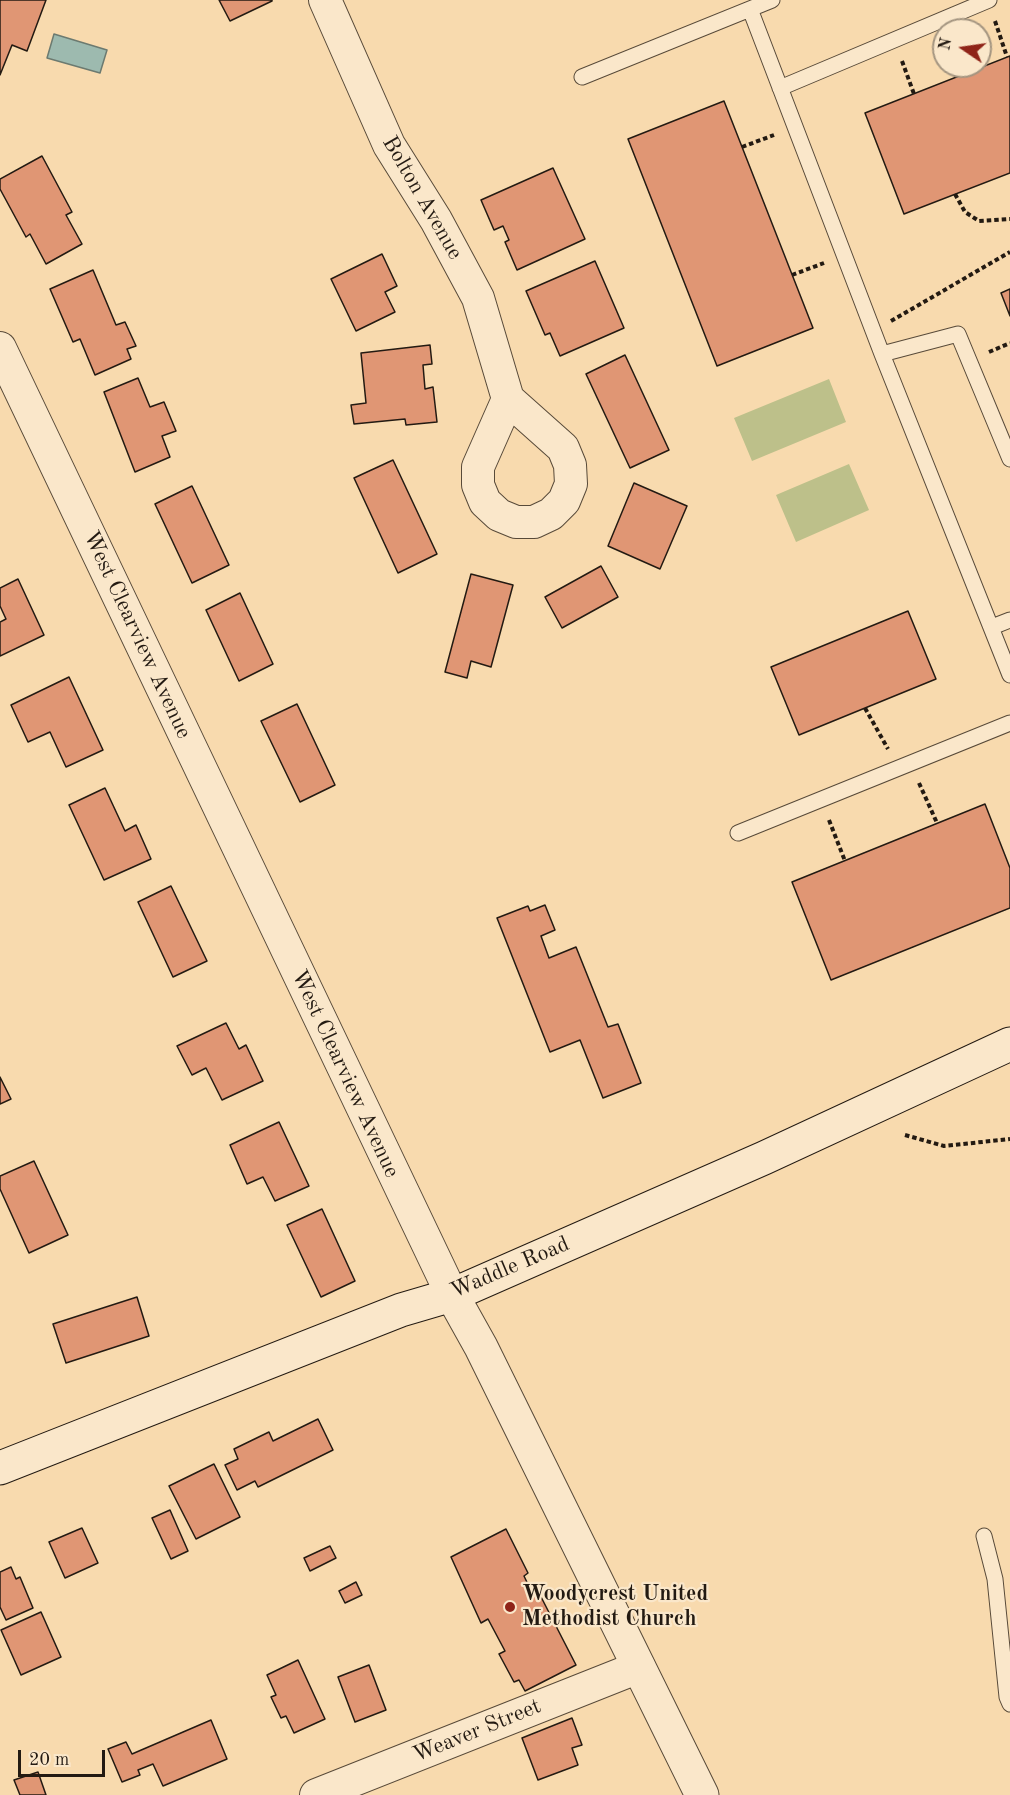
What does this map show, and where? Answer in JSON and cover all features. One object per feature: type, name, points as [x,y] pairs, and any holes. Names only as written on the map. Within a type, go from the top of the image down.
[{"type":"main road","name":"Waddle Road","points":[[2,1463],[402,1310],[452,1295],[764,1158],[1010,1044]]},
{"type":"main road","name":"West Clearview Avenue","points":[[452,1295],[481,1347],[702,1795]]},
{"type":"street","name":"Bolton Avenue","points":[[325,0],[389,145],[436,220],[478,298],[508,399]]},
{"type":"street","name":"West Clearview Avenue","points":[[0,348],[452,1295]]},
{"type":"street","name":"Weaver Street","points":[[316,1795],[639,1667]]},
{"type":"lane","points":[[582,77],[771,0]]},
{"type":"lane","points":[[780,88],[988,1]]},
{"type":"lane","points":[[750,9],[873,331],[1010,675]]},
{"type":"lane","points":[[882,354],[958,334],[1010,459]]},
{"type":"lane","points":[[992,627],[1010,620]]},
{"type":"lane","points":[[738,833],[1010,723]]},
{"type":"lane","points":[[984,1536],[994,1579],[1007,1697],[1010,1704]]},
{"type":"path","points":[[988,1],[1007,57]]},
{"type":"path","points":[[894,40],[914,94]]},
{"type":"path","points":[[742,147],[795,128]]},
{"type":"path","points":[[955,194],[965,212],[979,221],[1010,219]]},
{"type":"path","points":[[873,331],[1010,252]]},
{"type":"path","points":[[792,275],[844,256]]},
{"type":"path","points":[[865,708],[904,765],[937,824]]},
{"type":"path","points":[[821,800],[845,861]]},
{"type":"path","points":[[905,1135],[944,1146],[1010,1139]]},
{"type":"green space","points":[[829,379],[846,422],[752,461],[734,418]]},
{"type":"green space","points":[[849,464],[869,510],[796,542],[776,495]]},
{"type":"shaded area","points":[[54,34],[107,50],[100,73],[47,58]]},
{"type":"building","points":[[0,0],[46,0],[27,51],[12,45],[0,75]]},
{"type":"building","points":[[219,0],[272,0],[272,1],[230,21]]},
{"type":"building","points":[[1010,56],[1010,173],[904,214],[865,113],[954,78],[992,78],[992,63]]},
{"type":"building","points":[[724,101],[813,328],[717,366],[628,139]]},
{"type":"building","points":[[42,156],[72,212],[66,215],[82,244],[46,264],[30,234],[26,237],[0,189],[0,179]]},
{"type":"building","points":[[553,168],[585,239],[517,270],[505,242],[509,240],[503,226],[494,230],[481,200]]},
{"type":"building","points":[[382,254],[397,286],[385,292],[395,312],[356,331],[331,279]]},
{"type":"building","points":[[595,261],[624,328],[560,356],[550,333],[545,335],[526,291]]},
{"type":"building","points":[[93,270],[116,325],[125,322],[136,346],[127,349],[131,359],[95,375],[80,339],[73,342],[50,289]]},
{"type":"building","points":[[1010,289],[1010,316],[1001,293]]},
{"type":"building","points":[[430,345],[432,364],[423,365],[425,389],[433,387],[437,422],[406,425],[405,419],[354,424],[351,405],[366,403],[361,353]]},
{"type":"building","points":[[625,355],[669,450],[630,468],[586,374]]},
{"type":"building","points":[[138,378],[150,407],[164,402],[176,431],[162,436],[170,457],[135,472],[104,392]]},
{"type":"building","points":[[393,460],[437,554],[398,573],[354,478]]},
{"type":"building","points":[[634,483],[687,506],[660,569],[608,546]]},
{"type":"building","points":[[192,486],[229,565],[192,583],[155,504]]},
{"type":"building","points":[[601,566],[618,597],[562,628],[545,597]]},
{"type":"building","points":[[471,574],[513,585],[491,667],[471,661],[467,678],[445,672]]},
{"type":"building","points":[[18,579],[44,635],[0,656],[0,622],[6,619],[0,606],[0,588]]},
{"type":"building","points":[[240,593],[273,664],[239,681],[206,610]]},
{"type":"building","points":[[908,611],[936,679],[799,735],[771,667]]},
{"type":"building","points":[[69,677],[103,750],[66,767],[50,732],[28,742],[11,705]]},
{"type":"building","points":[[297,704],[335,785],[300,802],[261,721]]},
{"type":"building","points":[[105,788],[125,831],[136,825],[151,859],[104,880],[69,805]]},
{"type":"building","points":[[985,804],[1010,868],[1010,908],[831,980],[792,882]]},
{"type":"building","points":[[171,886],[207,961],[173,977],[138,902]]},
{"type":"building","points":[[545,905],[555,930],[541,936],[549,958],[576,947],[608,1027],[618,1024],[641,1083],[603,1098],[580,1040],[550,1052],[497,918],[528,906],[530,911]]},
{"type":"building","points":[[226,1023],[239,1049],[246,1045],[263,1081],[222,1100],[206,1068],[192,1075],[177,1046]]},
{"type":"building","points":[[0,1077],[11,1099],[0,1104]]},
{"type":"building","points":[[279,1122],[309,1186],[275,1201],[263,1177],[247,1184],[230,1145]]},
{"type":"building","points":[[34,1161],[68,1235],[29,1253],[0,1189],[0,1176]]},
{"type":"building","points":[[322,1209],[355,1281],[321,1297],[287,1225]]},
{"type":"building","points":[[137,1297],[149,1336],[66,1363],[53,1324]]},
{"type":"building","points":[[318,1419],[333,1450],[258,1487],[255,1481],[237,1490],[225,1465],[238,1459],[234,1449],[269,1432],[273,1441]]},
{"type":"building","points":[[214,1464],[240,1517],[196,1539],[169,1486]]},
{"type":"building","points":[[170,1510],[188,1551],[171,1559],[152,1518]]},
{"type":"building","points":[[82,1528],[98,1563],[65,1578],[49,1542]]},
{"type":"building","name":"Woodycrest United Methodist Church","points":[[506,1529],[528,1573],[524,1576],[533,1595],[539,1593],[576,1665],[525,1691],[519,1680],[514,1682],[499,1654],[505,1651],[488,1619],[481,1623],[451,1557]]},
{"type":"building","points":[[330,1546],[336,1558],[310,1571],[304,1558]]},
{"type":"building","points":[[11,1567],[16,1579],[20,1577],[33,1608],[6,1620],[0,1607],[0,1572]]},
{"type":"building","points":[[356,1582],[362,1595],[345,1603],[339,1591]]},
{"type":"building","points":[[41,1612],[61,1657],[21,1675],[1,1630]]},
{"type":"building","points":[[298,1660],[325,1719],[294,1733],[286,1716],[281,1718],[271,1697],[276,1695],[267,1675]]},
{"type":"building","points":[[369,1665],[386,1710],[355,1722],[338,1677]]},
{"type":"building","points":[[572,1718],[582,1745],[572,1748],[578,1765],[538,1780],[522,1738]]},
{"type":"building","points":[[211,1720],[227,1759],[163,1786],[153,1764],[138,1770],[140,1775],[122,1782],[108,1749],[126,1742],[132,1754]]},
{"type":"building","points":[[38,1772],[46,1795],[20,1795],[14,1780]]},
{"type":"place","name":"Woodycrest United Methodist Church","points":[[510,1607]]}]
